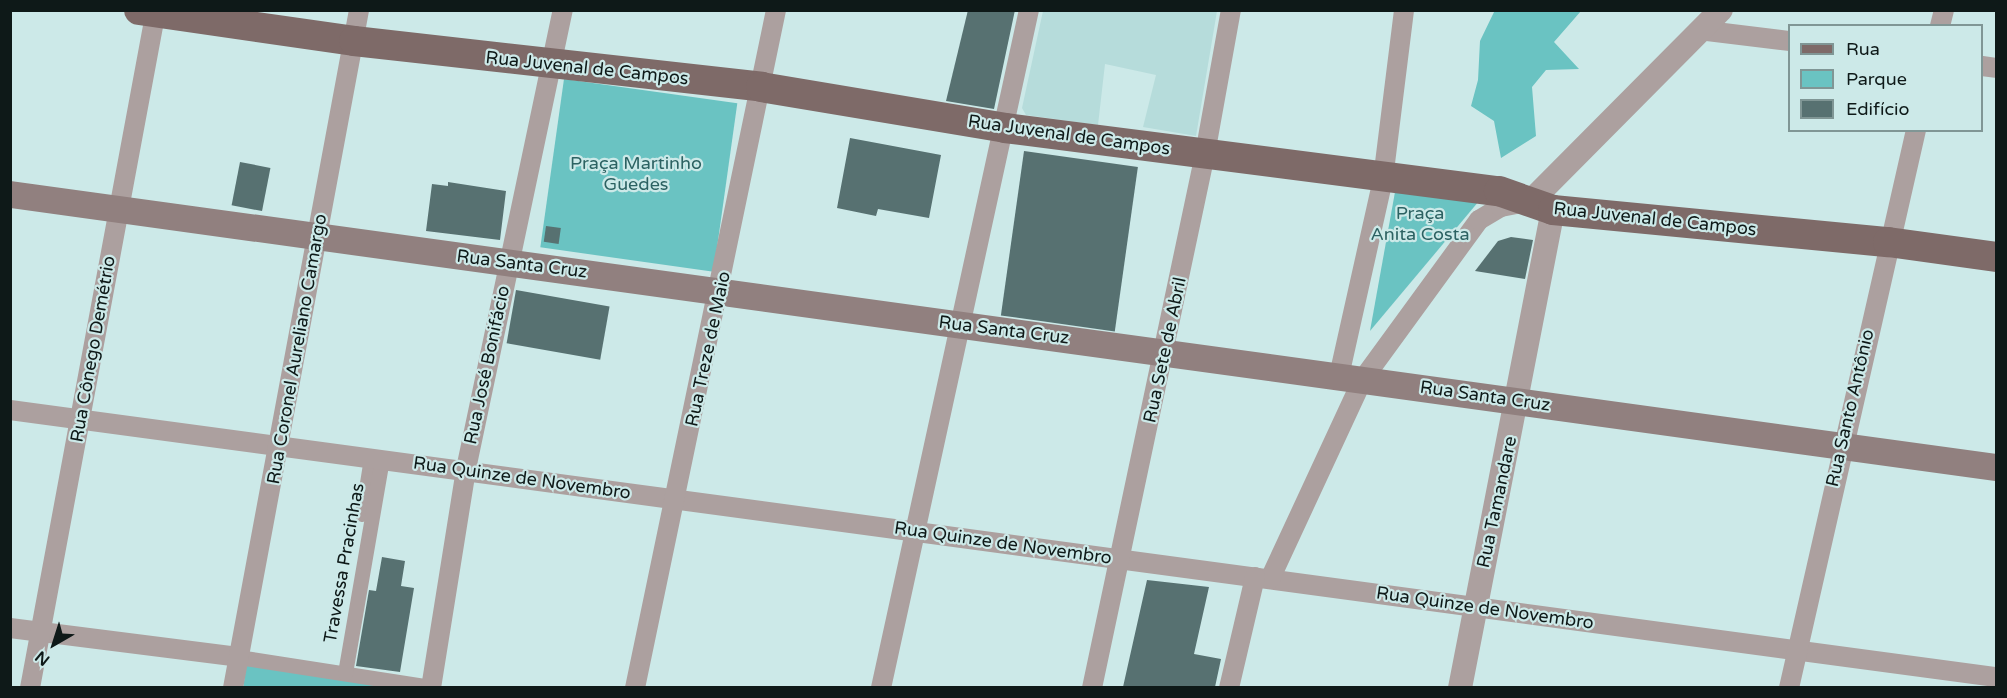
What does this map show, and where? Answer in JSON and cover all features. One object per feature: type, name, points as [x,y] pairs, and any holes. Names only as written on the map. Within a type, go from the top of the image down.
[{"type":"main road","name":"Rua Juvenal de Campos","points":[[150,11],[354,41],[760,87],[1005,128],[1383,178],[1499,190],[1542,205],[1888,242],[1996,257]]},
{"type":"main road","name":"Rua Santa Cruz","points":[[10,195],[315,239],[509,261],[961,325],[1165,350],[1840,447],[1996,467]]},
{"type":"street","name":"Rua Coronel Aureliano Camargo","points":[[233,687],[281,446],[315,239],[359,10]]},
{"type":"street","name":"Rua José Bonifácio","points":[[434,687],[466,470],[564,10]]},
{"type":"street","name":"Rua Treze de Maio","points":[[635,687],[721,291],[776,10]]},
{"type":"street","points":[[881,687],[1029,10]]},
{"type":"street","name":"Rua Sete de Abril","points":[[1092,687],[1122,559],[1165,350],[1205,154],[1231,10]]},
{"type":"street","points":[[1229,687],[1263,578],[1351,378],[1383,178],[1404,10]]},
{"type":"street","name":"Rua Cônego Demétrio","points":[[30,687],[81,419],[150,11]]},
{"type":"street","points":[[1351,378],[1479,220],[1501,207],[1542,205],[1699,30],[1719,11]]},
{"type":"street","points":[[1699,30],[1788,40]]},
{"type":"street","name":"Rua Santo Antônio","points":[[1789,687],[1840,447],[1916,132]]},
{"type":"street","name":"Rua Tamandare","points":[[1460,687],[1474,606],[1518,401],[1542,205]]},
{"type":"street","name":"Rua Quinze de Novembro","points":[[10,410],[1996,677]]},
{"type":"street","name":"Travessa Pracinhas","points":[[341,672],[377,459]]},
{"type":"street","points":[[10,628],[238,657],[434,687]]},
{"type":"shaded area","points":[[1043,11],[1217,11],[1196,136],[1143,127],[1156,75],[1105,64],[1098,125],[1026,115],[1022,108]]},
{"type":"green space","points":[[1495,10],[1581,11],[1554,42],[1579,69],[1546,70],[1532,87],[1536,136],[1501,158],[1494,121],[1471,106],[1478,80],[1480,41]]},
{"type":"green space","name":"Praça Martinho Guedes","points":[[564,79],[737,103],[714,272],[540,247]]},
{"type":"green space","name":"Praça Anita Costa","points":[[1395,192],[1479,201],[1370,331]]},
{"type":"green space","points":[[247,661],[399,688],[243,688]]},
{"type":"building","points":[[968,10],[1015,10],[994,109],[946,101]]},
{"type":"building","points":[[850,138],[941,155],[929,218],[878,209],[876,216],[837,208]]},
{"type":"building","points":[[1024,151],[1138,167],[1115,331],[1001,315]]},
{"type":"building","points":[[240,162],[270,168],[262,211],[232,205]]},
{"type":"building","points":[[448,182],[506,191],[500,240],[426,231],[432,184],[448,186]]},
{"type":"building","points":[[546,226],[561,228],[559,244],[544,242]]},
{"type":"building","points":[[1511,237],[1533,240],[1525,279],[1475,271],[1498,241]]},
{"type":"building","points":[[516,290],[610,306],[600,360],[507,343]]},
{"type":"building","points":[[382,557],[405,561],[401,586],[414,588],[400,672],[356,666],[369,590],[376,591]]},
{"type":"building","points":[[1147,580],[1209,587],[1194,654],[1221,659],[1215,687],[1123,687]]}]
